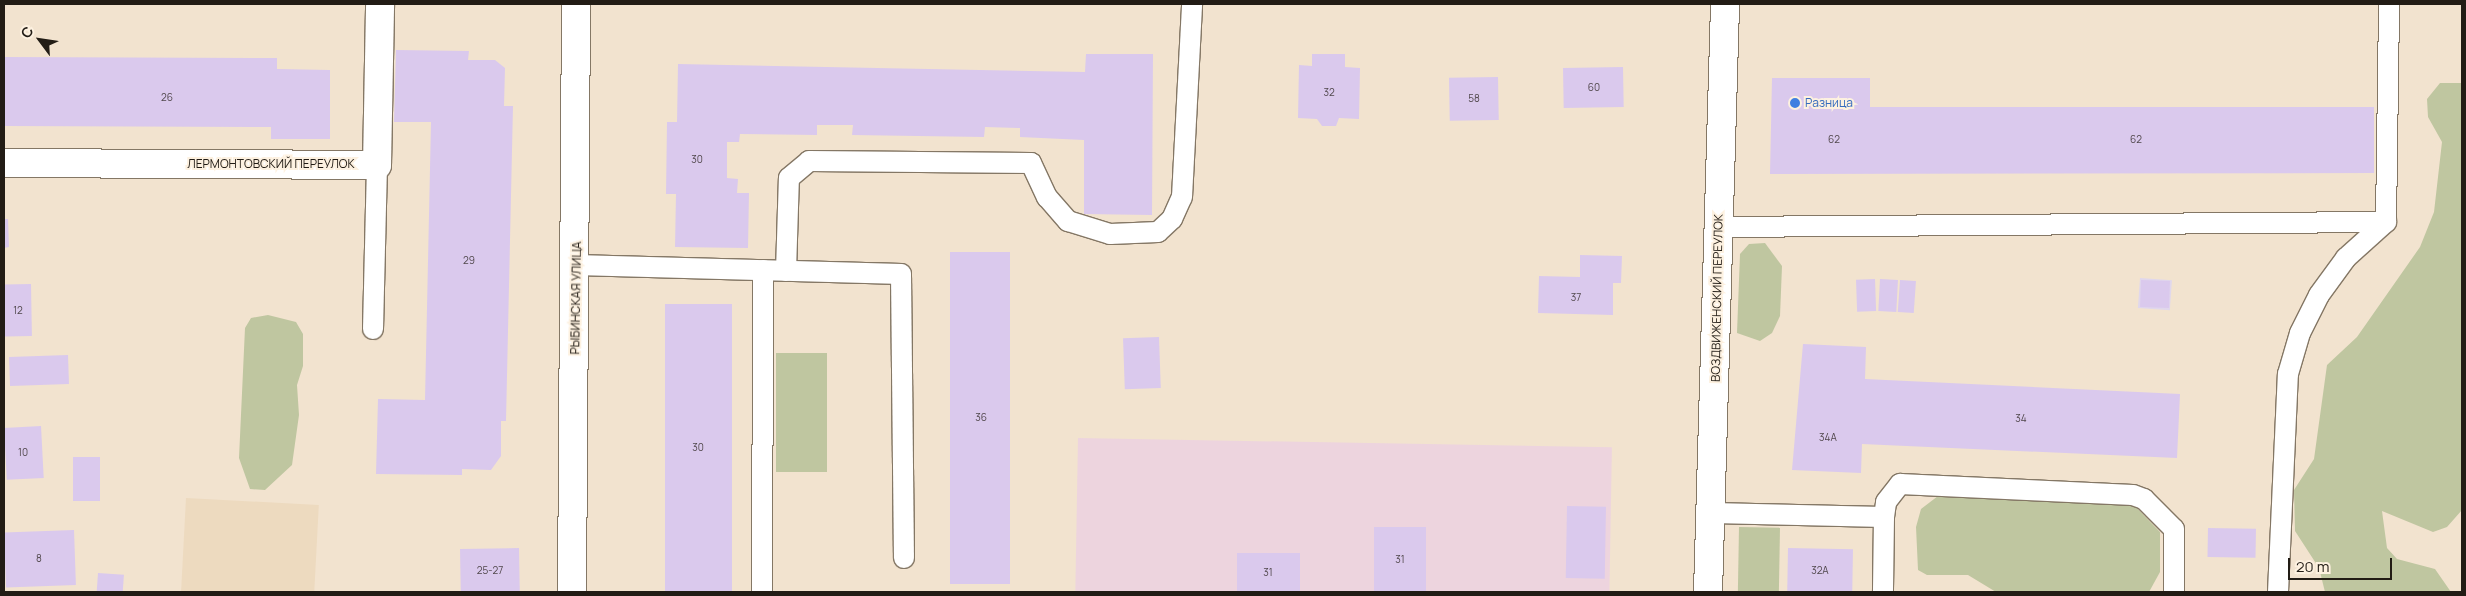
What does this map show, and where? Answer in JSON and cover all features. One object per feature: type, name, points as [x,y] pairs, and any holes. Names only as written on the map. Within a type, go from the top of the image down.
[{"type":"street","points":[[377,165],[380,4]]},
{"type":"street","name":"РЫБИНСКАЯ УЛИЦА","points":[[572,592],[577,265],[576,4]]},
{"type":"street","name":"ВОЗДВИЖЕНСКИЙ ПЕРЕУЛОК","points":[[1708,592],[1712,513],[1725,4]]},
{"type":"street","name":"ЛЕРМОНТОВСКИЙ ПЕРЕУЛОК","points":[[4,163],[377,165]]},
{"type":"lane","points":[[786,271],[789,178],[809,161],[1031,163],[1047,196],[1068,221],[1110,234],[1158,232],[1172,220],[1182,197],[1192,4]]},
{"type":"lane","points":[[2278,592],[2282,436],[2290,366],[2300,332],[2319,295],[2346,258],[2386,222],[2389,4]]},
{"type":"lane","points":[[373,329],[377,165]]},
{"type":"lane","points":[[1719,227],[2386,222]]},
{"type":"lane","points":[[577,265],[901,274],[904,558]]},
{"type":"lane","points":[[762,592],[763,270]]},
{"type":"lane","points":[[1883,592],[1886,502],[1900,484],[2133,495],[2144,499],[2174,529],[2174,592]]},
{"type":"lane","points":[[1712,513],[1884,517]]},
{"type":"shaded area","points":[[2140,278],[2172,280],[2170,310],[2138,308]]},
{"type":"shaded area","points":[[1078,438],[1612,447],[1609,592],[1075,592]]},
{"type":"shaded area","points":[[186,498],[319,505],[314,592],[181,592]]},
{"type":"green space","points":[[2440,83],[2462,83],[2462,510],[2447,527],[2433,532],[2382,511],[2387,548],[2397,559],[2435,569],[2451,592],[2325,592],[2319,568],[2295,531],[2294,490],[2314,459],[2327,365],[2357,337],[2420,247],[2434,212],[2442,142],[2428,117],[2427,99]]},
{"type":"green space","points":[[1765,243],[1782,266],[1780,316],[1772,333],[1760,341],[1737,333],[1740,254],[1749,244]]},
{"type":"green space","points":[[268,315],[296,322],[303,334],[303,366],[297,385],[299,415],[292,465],[265,490],[250,489],[239,458],[245,328],[251,318]]},
{"type":"green space","points":[[776,353],[827,353],[827,472],[776,472]]},
{"type":"green space","points":[[1938,496],[2134,505],[2160,532],[2160,572],[2149,592],[1996,592],[1968,575],[1927,575],[1918,570],[1916,527],[1921,509]]},
{"type":"green space","points":[[1739,527],[1780,528],[1779,592],[1738,592]]},
{"type":"building","points":[[396,50],[469,51],[468,60],[495,60],[505,68],[504,106],[513,106],[506,421],[501,421],[501,456],[491,470],[462,469],[462,475],[376,474],[378,399],[425,400],[431,122],[394,122]]},
{"type":"building","points":[[1086,54],[1153,54],[1152,215],[1084,214],[1084,140],[1020,137],[1020,128],[985,127],[984,137],[852,135],[853,125],[817,125],[817,135],[740,134],[739,142],[727,142],[727,178],[738,179],[737,193],[749,193],[748,248],[675,247],[676,194],[666,194],[667,122],[677,122],[678,64],[1085,72]]},
{"type":"building","points":[[1312,54],[1345,54],[1345,67],[1360,68],[1359,119],[1339,118],[1336,126],[1322,126],[1317,119],[1298,118],[1299,65],[1312,66]]},
{"type":"building","points":[[4,57],[277,58],[277,69],[330,70],[330,139],[271,139],[271,127],[4,126]]},
{"type":"building","points":[[1623,67],[1624,107],[1564,108],[1563,68]]},
{"type":"building","points":[[1498,77],[1499,120],[1450,121],[1449,78]]},
{"type":"building","points":[[1772,78],[1870,78],[1870,107],[2374,107],[2374,173],[1770,174]]},
{"type":"building","points":[[4,219],[8,219],[9,247],[4,248]]},
{"type":"building","points":[[950,252],[1010,252],[1010,584],[950,584]]},
{"type":"building","points":[[1580,255],[1622,256],[1621,283],[1613,283],[1613,315],[1538,313],[1539,276],[1580,277]]},
{"type":"building","points":[[1875,279],[1876,311],[1857,312],[1856,280]]},
{"type":"building","points":[[1880,279],[1898,280],[1896,312],[1878,311]]},
{"type":"building","points":[[1900,280],[1916,281],[1914,313],[1898,312]]},
{"type":"building","points":[[2141,280],[2170,281],[2169,308],[2140,307]]},
{"type":"building","points":[[4,284],[31,284],[32,336],[5,336]]},
{"type":"building","points":[[665,304],[732,304],[732,592],[665,592]]},
{"type":"building","points":[[1159,337],[1161,388],[1125,389],[1123,338]]},
{"type":"building","points":[[1803,344],[1866,347],[1865,379],[2180,394],[2177,458],[1862,444],[1861,473],[1792,470]]},
{"type":"building","points":[[68,355],[69,384],[10,386],[9,357]]},
{"type":"building","points":[[41,426],[44,478],[7,480],[4,428]]},
{"type":"building","points":[[73,457],[100,457],[100,501],[73,501]]},
{"type":"building","points":[[1567,506],[1606,507],[1605,579],[1566,578]]},
{"type":"building","points":[[1374,527],[1426,527],[1426,592],[1374,592]]},
{"type":"building","points":[[2208,528],[2256,529],[2255,558],[2207,557]]},
{"type":"building","points":[[74,530],[76,585],[6,587],[4,532]]},
{"type":"building","points":[[519,548],[520,592],[461,592],[460,549]]},
{"type":"building","points":[[1788,548],[1853,549],[1852,592],[1787,592]]},
{"type":"building","points":[[1237,553],[1300,553],[1300,592],[1237,592]]},
{"type":"building","points":[[98,573],[124,575],[123,592],[97,592]]},
{"type":"place","name":"Разница","points":[[1795,103]]}]
